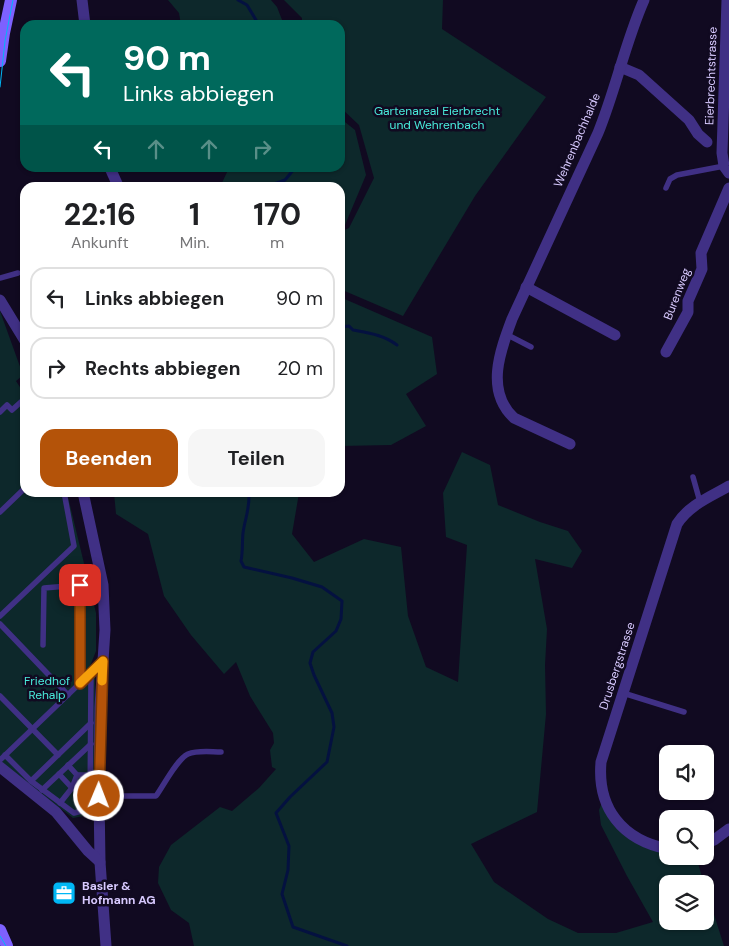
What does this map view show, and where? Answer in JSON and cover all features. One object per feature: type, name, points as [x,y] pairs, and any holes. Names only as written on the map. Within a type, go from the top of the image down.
[{"type":"main road","points":[[0,61],[7,6]]},
{"type":"main road","points":[[0,930],[7,946]]},
{"type":"street","points":[[82,0],[84,20]]},
{"type":"street","name":"Wehrenbachhalde","points":[[570,444],[514,418],[502,404],[498,389],[498,367],[506,334],[526,287],[598,133],[644,0]]},
{"type":"street","name":"Eierbrechtstrasse","points":[[726,169],[722,153],[727,0]]},
{"type":"street","points":[[620,67],[639,75],[688,120],[698,134],[707,142]]},
{"type":"street","name":"Burenweg","points":[[666,352],[688,312],[688,301],[702,269],[701,253],[729,188]]},
{"type":"street","points":[[526,287],[616,335]]},
{"type":"street","points":[[0,300],[20,333]]},
{"type":"street","name":"Drusbergstrasse","points":[[659,847],[651,846],[627,832],[610,810],[601,788],[601,762],[673,532],[681,518],[700,502],[729,486]]},
{"type":"street","points":[[84,497],[103,585],[105,630],[95,792],[106,946]]},
{"type":"street","points":[[0,767],[56,812],[88,851],[100,862]]},
{"type":"street","points":[[714,840],[729,829]]},
{"type":"lane","points":[[666,188],[670,180],[677,175],[726,169]]},
{"type":"lane","points":[[0,278],[18,273]]},
{"type":"lane","points":[[506,334],[531,347]]},
{"type":"lane","points":[[0,412],[7,405],[12,410],[20,403]]},
{"type":"lane","points":[[693,478],[700,502]]},
{"type":"lane","points":[[0,512],[20,493]]},
{"type":"lane","points":[[0,616],[74,546],[65,497]]},
{"type":"lane","points":[[37,580],[44,588],[43,645]]},
{"type":"lane","points":[[44,588],[80,585],[80,684]]},
{"type":"lane","points":[[0,624],[68,695]]},
{"type":"lane","points":[[0,760],[103,661]]},
{"type":"lane","points":[[5,755],[31,781],[74,813],[90,809],[95,792],[90,775],[91,672]]},
{"type":"lane","points":[[623,693],[684,712]]},
{"type":"lane","points":[[0,696],[58,755]]},
{"type":"lane","points":[[31,781],[91,723]]},
{"type":"lane","points":[[42,790],[91,744]]},
{"type":"lane","points":[[59,774],[72,788],[95,792],[156,796],[180,760],[188,754],[221,752]]},
{"type":"lane","points":[[68,765],[77,775],[90,775]]},
{"type":"lane","points":[[60,803],[72,788],[77,775]]},
{"type":"green space","points":[[168,0],[271,0],[277,7],[282,20],[180,20],[179,13]]},
{"type":"green space","name":"Gartenareal Eierbrecht und Wehrenbach","points":[[284,0],[443,0],[442,29],[546,97],[475,196],[403,316],[345,291],[345,230],[349,228],[374,178],[359,125],[345,112],[345,20],[302,20]]},
{"type":"green space","points":[[345,122],[355,130],[366,175],[345,225],[345,182],[222,182],[227,172],[345,172]]},
{"type":"green space","points":[[345,299],[432,337],[437,374],[406,394],[426,426],[391,445],[345,446]]},
{"type":"green space","name":"Friedhof Rehalp","points":[[0,311],[20,367],[20,378],[16,381],[20,387],[20,497],[68,497],[96,613],[96,651],[90,666],[95,676],[95,814],[73,818],[0,762]]},
{"type":"green space","points":[[462,452],[490,465],[498,505],[568,531],[582,551],[572,568],[535,559],[547,629],[545,665],[546,714],[537,812],[471,844],[494,882],[548,919],[578,933],[616,933],[653,922],[601,825],[599,810],[604,798],[616,820],[659,844],[659,865],[699,865],[701,875],[659,875],[659,930],[714,930],[714,914],[724,946],[194,946],[189,923],[171,910],[158,883],[159,867],[171,845],[220,807],[232,811],[259,788],[276,769],[272,767],[270,750],[274,743],[273,733],[250,696],[236,662],[224,674],[191,635],[164,596],[148,534],[116,514],[114,497],[298,497],[292,534],[314,562],[364,539],[401,547],[408,616],[426,667],[458,682],[467,545],[446,537],[443,493]]},
{"type":"waterway","points":[[238,0],[247,5],[256,20]]},
{"type":"waterway","points":[[280,182],[285,180],[292,172]]},
{"type":"waterway","points":[[345,326],[371,333],[397,345]]},
{"type":"waterway","points":[[249,497],[243,533],[241,561],[244,567],[322,587],[342,601],[341,619],[336,631],[313,652],[310,663],[332,713],[334,727],[327,762],[276,813],[289,846],[288,870],[282,894],[293,927],[347,946]]},
{"type":"tram line","points":[[0,87],[5,41],[13,0]]},
{"type":"tram line","points":[[0,936],[6,946]]},
{"type":"slow traffic","points":[[80,683],[103,661],[102,681]]},
{"type":"place","name":"Basler & Hofmann AG","points":[[64,893]]},
{"type":"route","points":[[80,585],[80,684],[103,661],[100,707],[99,796]]}]
